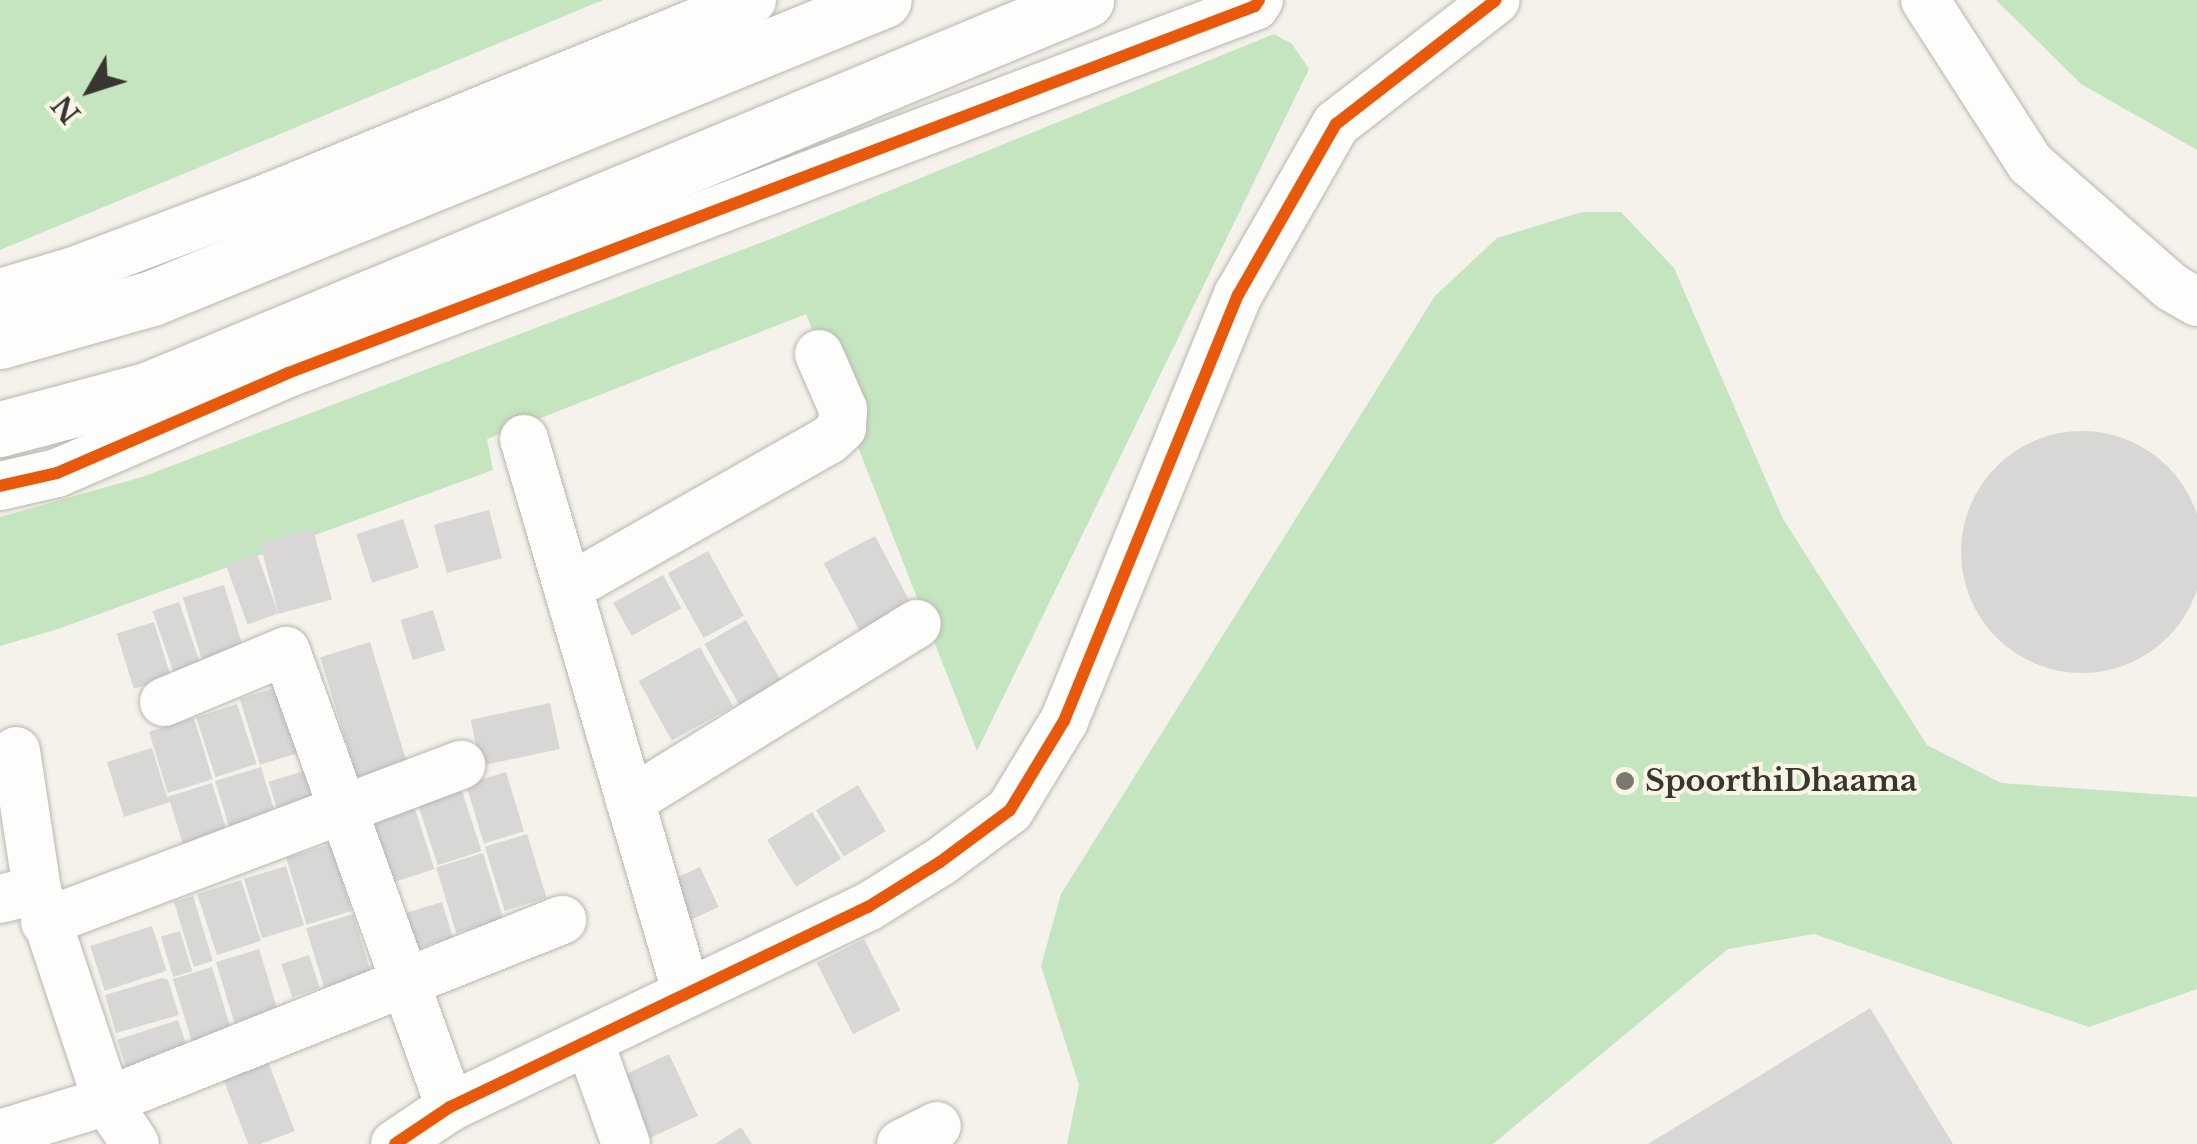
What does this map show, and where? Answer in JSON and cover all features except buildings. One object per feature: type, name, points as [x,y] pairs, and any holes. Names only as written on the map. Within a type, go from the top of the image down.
[{"type":"main road","points":[[0,341],[152,298],[884,0]]},
{"type":"main road","points":[[0,429],[147,390],[1086,0]]},
{"type":"street","points":[[0,293],[74,271],[268,198],[752,0]]},
{"type":"street","points":[[0,486],[58,473],[288,373],[1255,6],[1260,0]]},
{"type":"street","points":[[394,1144],[450,1106],[868,908],[940,862],[1010,810],[1064,721],[1238,295],[1336,124],[1496,0]]},
{"type":"street","points":[[1925,0],[2030,163],[2171,287],[2197,302]]},
{"type":"street","points":[[568,588],[829,440],[842,428],[843,409],[819,354]]},
{"type":"street","points":[[524,439],[686,991]]},
{"type":"street","points":[[630,801],[916,624]]},
{"type":"street","points":[[164,702],[286,651],[450,1106]]},
{"type":"street","points":[[16,751],[27,904],[107,1101],[135,1144]]},
{"type":"street","points":[[27,904],[344,812],[461,765]]},
{"type":"street","points":[[0,1134],[107,1101],[562,920]]},
{"type":"street","points":[[589,1041],[626,1144]]},
{"type":"green space","points":[[0,0],[603,0],[0,250]]},
{"type":"green space","points":[[1996,0],[2197,0],[2197,150],[2081,84]]},
{"type":"green space","points":[[1274,34],[1292,44],[1309,69],[977,751],[806,314],[487,439],[493,470],[58,629],[0,646],[0,517],[142,477],[776,237]]},
{"type":"green space","points":[[1582,212],[1621,212],[1674,268],[1783,519],[1927,745],[2001,783],[2197,797],[2197,989],[2089,1027],[1814,934],[1728,949],[1493,1144],[1067,1144],[1079,1085],[1041,966],[1061,894],[1435,296],[1497,238]]},
{"type":"cycle path","points":[[0,486],[57,473],[288,373],[1255,6],[1259,0]]},
{"type":"cycle path","points":[[395,1144],[450,1107],[868,907],[940,862],[1010,810],[1064,721],[1238,295],[1336,124],[1496,0]]},
{"type":"place","name":"SpoorthiDhaama","points":[[1625,781]]}]
